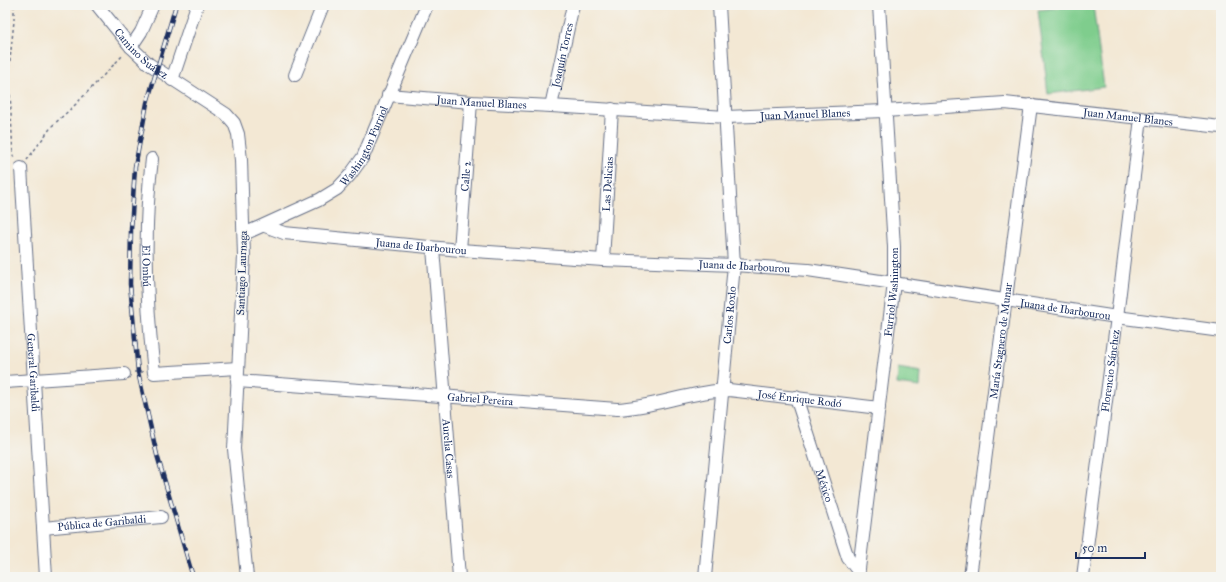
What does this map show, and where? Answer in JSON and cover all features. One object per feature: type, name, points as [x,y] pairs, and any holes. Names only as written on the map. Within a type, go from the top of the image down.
[{"type":"street","name":"Camino Suárez","points":[[97,5],[131,47],[149,64],[172,80]]},
{"type":"street","points":[[131,47],[141,32],[153,5]]},
{"type":"street","points":[[172,80],[197,5]]},
{"type":"street","points":[[295,74],[323,5]]},
{"type":"street","name":"Washington Furriol","points":[[244,234],[265,226],[319,200],[337,189],[350,175],[363,157],[427,5]]},
{"type":"street","name":"Joaquín Torres","points":[[551,106],[573,5]]},
{"type":"street","name":"Carlos Roxlo","points":[[706,577],[721,390],[734,265],[719,5]]},
{"type":"street","name":"Furriol Washington","points":[[858,574],[894,282],[879,5]]},
{"type":"street","name":"Santiago Laurnaga","points":[[172,80],[226,114],[234,123],[238,134],[241,160],[244,234],[234,449],[247,577]]},
{"type":"street","name":"Juan Manuel Blanes","points":[[388,95],[471,102],[612,109],[726,117],[885,111],[1005,103],[1221,127]]},
{"type":"street","name":"Calle 2","points":[[460,250],[471,102]]},
{"type":"street","name":"María Stagnero de Munar","points":[[970,577],[1031,105]]},
{"type":"street","name":"Las Delicias","points":[[603,260],[612,109]]},
{"type":"street","name":"Florencio Sánchez","points":[[1083,577],[1118,317],[1141,118]]},
{"type":"street","name":"El Ombú","points":[[152,159],[148,190],[146,279],[149,328],[154,372]]},
{"type":"street","name":"General Garibaldi","points":[[21,168],[46,577]]},
{"type":"street","name":"Juana de Ibarbourou","points":[[265,226],[284,233],[433,248],[603,260],[734,265],[808,270],[1118,317],[1221,331]]},
{"type":"street","name":"Aurelia Casas","points":[[433,248],[459,577]]},
{"type":"street","points":[[154,372],[238,368]]},
{"type":"street","points":[[5,382],[124,374]]},
{"type":"street","name":"Gabriel Pereira","points":[[237,381],[444,395],[617,409],[635,408],[721,390]]},
{"type":"street","name":"José Enrique Rodó","points":[[721,390],[796,397],[879,408]]},
{"type":"street","name":"México","points":[[796,397],[848,558],[858,574]]},
{"type":"street","name":"Pública de Garibaldi","points":[[43,528],[161,517]]},
{"type":"path","points":[[14,5],[14,21],[9,69],[13,156],[21,168],[52,126],[76,104],[98,79],[131,47]]},
{"type":"path","points":[[124,374],[154,372]]},
{"type":"green space","points":[[1093,5],[1104,87],[1048,94],[1038,10]]},
{"type":"green space","points":[[898,368],[921,372],[920,387],[897,384]]},
{"type":"railway","points":[[176,5],[147,103],[135,167],[131,230],[130,284],[138,372],[157,455],[193,577]]}]
